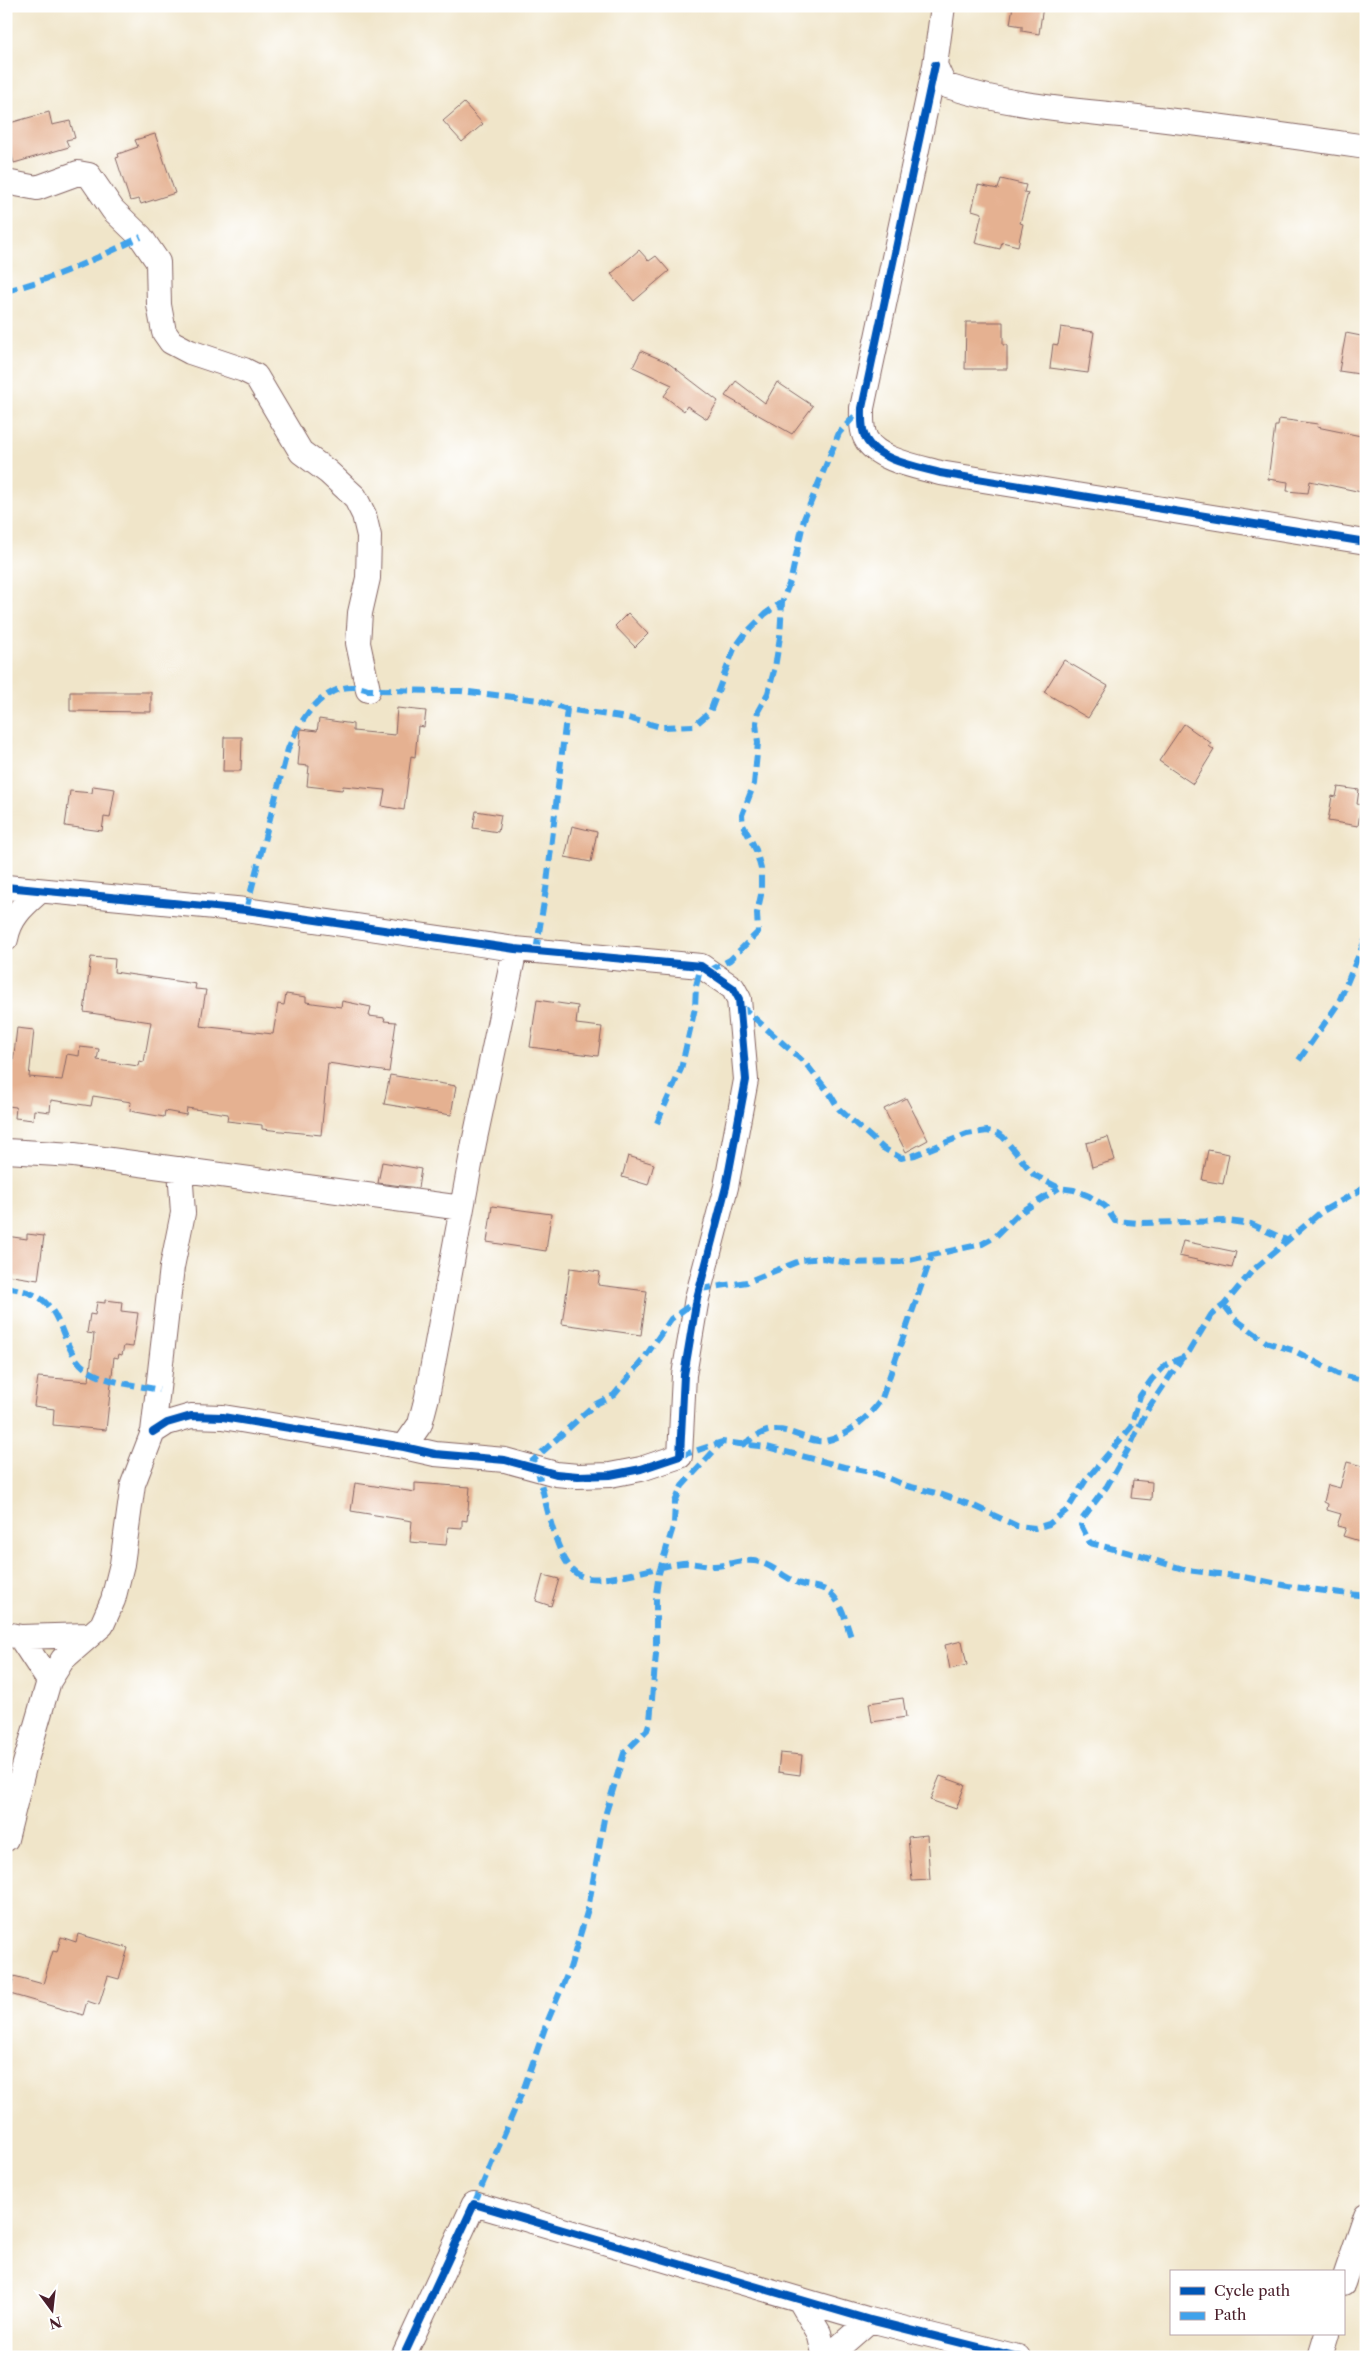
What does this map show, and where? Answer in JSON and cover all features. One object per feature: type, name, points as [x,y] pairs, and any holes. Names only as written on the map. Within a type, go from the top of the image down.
[{"type":"street","points":[[943,6],[935,65],[862,408],[862,424],[866,439],[874,449],[903,463],[940,473],[1366,542]]},
{"type":"street","points":[[935,65],[944,85],[979,96],[1043,108],[1158,119],[1366,146]]},
{"type":"street","points":[[6,182],[37,188],[78,173],[89,175],[113,210],[141,238],[158,262],[159,305],[164,332],[171,342],[190,352],[237,367],[256,376],[301,452],[328,472],[355,497],[364,515],[369,536],[368,578],[360,613],[358,643],[368,690]]},
{"type":"street","points":[[6,888],[246,910],[515,949],[701,966],[733,988],[739,999],[746,1080],[729,1178],[697,1298],[684,1375],[680,1456],[641,1469],[610,1475],[578,1476],[556,1474],[505,1460],[435,1454],[404,1447],[223,1417],[191,1416],[167,1422],[153,1432]]},
{"type":"street","points":[[7,927],[19,910],[39,892]]},
{"type":"street","points":[[404,1447],[420,1424],[427,1397],[462,1208],[515,949]]},
{"type":"street","points":[[6,1152],[74,1155],[462,1208]]},
{"type":"street","points":[[6,1839],[49,1681],[63,1659],[88,1635],[102,1625],[113,1600],[122,1564],[133,1484],[153,1432],[172,1267],[183,1213],[180,1169]]},
{"type":"street","points":[[420,1424],[435,1454]]},
{"type":"street","points":[[13,1636],[88,1635]]},
{"type":"street","points":[[13,1636],[49,1681]]},
{"type":"street","points":[[403,2357],[474,2204],[870,2320],[1018,2357]]},
{"type":"street","points":[[1344,2280],[1366,2215]]},
{"type":"street","points":[[799,2299],[819,2333],[824,2357]]},
{"type":"street","points":[[833,2357],[838,2348],[870,2320]]},
{"type":"street","points":[[1320,2357],[1326,2336]]},
{"type":"building","points":[[1013,6],[1043,6],[1039,34],[1022,31],[1022,26],[1010,24]]},
{"type":"building","points":[[464,103],[483,124],[462,142],[443,121]]},
{"type":"building","points":[[49,112],[52,125],[70,121],[75,138],[66,140],[69,147],[14,163],[6,134],[6,124]]},
{"type":"building","points":[[155,134],[175,193],[141,204],[139,199],[130,201],[116,158],[119,157],[118,154],[138,147],[135,140]]},
{"type":"building","points":[[1001,179],[1026,185],[1024,192],[1028,193],[1020,223],[1023,224],[1018,246],[1002,242],[1000,249],[975,243],[982,213],[972,210],[978,185],[998,189]]},
{"type":"building","points":[[639,250],[649,261],[656,256],[669,271],[634,301],[611,274]]},
{"type":"building","points":[[966,322],[1003,322],[1003,345],[1007,345],[1007,369],[965,369]]},
{"type":"building","points":[[1061,327],[1094,332],[1088,373],[1050,368],[1053,344],[1058,345]]},
{"type":"building","points":[[1346,333],[1366,337],[1366,375],[1339,371]]},
{"type":"building","points":[[641,351],[667,362],[718,401],[707,419],[687,406],[684,411],[664,396],[672,385],[633,367]]},
{"type":"building","points":[[736,381],[765,403],[777,382],[813,406],[792,434],[725,396]]},
{"type":"building","points":[[1279,419],[1318,424],[1317,427],[1366,437],[1366,493],[1310,481],[1308,493],[1287,491],[1288,482],[1268,479],[1275,426],[1278,426]]},
{"type":"building","points":[[628,613],[648,634],[635,647],[615,626]]},
{"type":"building","points":[[1064,660],[1108,686],[1088,718],[1044,692]]},
{"type":"building","points":[[70,692],[151,692],[151,712],[70,711]]},
{"type":"building","points":[[397,708],[426,711],[424,727],[418,726],[415,757],[411,756],[404,810],[382,806],[385,790],[343,786],[342,790],[307,786],[309,766],[298,765],[301,729],[317,731],[319,719],[353,724],[353,731],[395,735]]},
{"type":"building","points":[[1184,724],[1211,743],[1209,746],[1214,750],[1193,784],[1159,761]]},
{"type":"building","points":[[224,737],[242,737],[241,771],[223,771]]},
{"type":"building","points":[[93,786],[115,789],[110,818],[104,817],[102,831],[65,826],[70,791],[92,793]]},
{"type":"building","points":[[1338,787],[1359,790],[1357,804],[1361,805],[1358,826],[1328,821],[1332,796],[1336,797]]},
{"type":"building","points":[[476,811],[501,815],[498,832],[473,828]]},
{"type":"building","points":[[572,826],[597,832],[591,862],[565,857]]},
{"type":"building","points":[[91,957],[115,959],[114,972],[196,984],[195,989],[206,990],[200,1026],[273,1034],[278,1004],[284,1005],[286,994],[306,997],[306,1002],[341,1007],[342,1001],[371,1007],[369,1016],[385,1018],[384,1021],[396,1022],[389,1072],[328,1063],[321,1135],[262,1129],[262,1125],[227,1121],[228,1114],[187,1108],[186,1115],[165,1111],[164,1117],[130,1111],[131,1102],[93,1096],[91,1106],[51,1100],[50,1112],[34,1110],[33,1120],[15,1118],[16,1107],[8,1106],[17,1028],[34,1030],[29,1077],[62,1080],[67,1054],[79,1056],[80,1047],[99,1049],[97,1060],[138,1066],[139,1061],[144,1062],[151,1022],[84,1012]]},
{"type":"building","points":[[537,1000],[578,1006],[576,1024],[602,1027],[598,1056],[530,1047]]},
{"type":"building","points":[[390,1075],[456,1086],[451,1115],[384,1104]]},
{"type":"building","points":[[906,1098],[928,1140],[906,1152],[884,1109]]},
{"type":"building","points":[[1108,1137],[1115,1160],[1092,1167],[1086,1143]]},
{"type":"building","points":[[1208,1150],[1229,1154],[1223,1184],[1202,1180]]},
{"type":"building","points":[[628,1156],[654,1164],[648,1185],[622,1177]]},
{"type":"building","points":[[382,1162],[421,1169],[418,1188],[378,1183]]},
{"type":"building","points":[[492,1206],[551,1214],[546,1251],[487,1242]]},
{"type":"building","points":[[27,1234],[44,1236],[38,1280],[6,1275],[6,1236],[27,1239]]},
{"type":"building","points":[[1183,1241],[1236,1252],[1232,1268],[1179,1256]]},
{"type":"building","points":[[570,1268],[600,1272],[598,1285],[647,1291],[641,1335],[562,1324]]},
{"type":"building","points":[[105,1300],[122,1302],[121,1311],[138,1313],[133,1347],[124,1346],[122,1355],[119,1354],[118,1358],[114,1357],[106,1430],[53,1425],[54,1409],[34,1406],[38,1377],[89,1381],[94,1334],[87,1333],[90,1314],[95,1315],[97,1302],[105,1303]]},
{"type":"building","points":[[1347,1462],[1366,1467],[1366,1543],[1343,1536],[1346,1528],[1337,1526],[1341,1514],[1327,1510],[1328,1504],[1324,1502],[1328,1485],[1340,1488]]},
{"type":"building","points":[[1133,1480],[1152,1482],[1151,1500],[1131,1498]]},
{"type":"building","points":[[355,1483],[415,1492],[415,1483],[470,1487],[467,1521],[462,1520],[462,1528],[448,1527],[446,1545],[410,1542],[412,1521],[351,1511]]},
{"type":"building","points":[[543,1575],[559,1579],[551,1606],[536,1601]]},
{"type":"building","points":[[962,1641],[967,1665],[950,1669],[945,1645]]},
{"type":"building","points":[[903,1698],[906,1717],[872,1722],[869,1703]]},
{"type":"building","points":[[780,1753],[802,1755],[800,1775],[778,1772]]},
{"type":"building","points":[[940,1776],[965,1785],[956,1809],[930,1800]]},
{"type":"building","points":[[927,1835],[930,1880],[912,1881],[908,1837]]},
{"type":"building","points":[[78,1934],[128,1948],[119,1979],[108,1976],[99,2005],[87,2001],[83,2015],[10,1994],[14,1976],[43,1984],[53,1951],[57,1952],[61,1937],[76,1942]]},
{"type":"marked path","points":[[6,291],[58,274],[141,237]]},
{"type":"marked path","points":[[709,971],[730,960],[758,932],[757,913],[761,895],[761,869],[756,850],[743,825],[742,815],[754,784],[758,743],[756,723],[758,711],[768,693],[775,667],[780,637],[782,602],[791,579],[804,519],[839,433],[862,408]]},
{"type":"marked path","points":[[246,910],[288,749],[308,713],[329,694],[341,689],[354,687],[368,690],[460,691],[539,700],[567,709],[628,718],[661,727],[694,726],[710,712],[734,649],[745,634],[765,614],[782,602]]},
{"type":"marked path","points":[[536,951],[547,883],[567,709]]},
{"type":"marked path","points":[[1299,1060],[1338,1004],[1366,938]]},
{"type":"marked path","points":[[657,1123],[681,1069],[695,1008],[696,986],[701,966]]},
{"type":"marked path","points":[[740,1005],[806,1064],[830,1094],[839,1109],[883,1148],[901,1158],[915,1155],[967,1134],[987,1131],[997,1133],[1003,1137],[1034,1175],[1059,1188],[1074,1190],[1089,1196],[1105,1206],[1115,1221],[1139,1223],[1229,1221],[1251,1224],[1286,1240]]},
{"type":"marked path","points":[[1366,1187],[1321,1212],[1252,1271],[1224,1305],[1211,1315],[1187,1355],[1182,1358],[1146,1412],[1130,1446],[1107,1486],[1083,1518],[1081,1525],[1090,1543],[1186,1570],[1244,1577],[1293,1587],[1366,1596]]},
{"type":"marked path","points":[[700,1289],[747,1282],[802,1260],[823,1258],[848,1263],[900,1262],[982,1244],[995,1237],[1018,1214],[1059,1188]]},
{"type":"marked path","points":[[742,1445],[772,1430],[787,1431],[818,1441],[826,1441],[845,1433],[863,1420],[882,1398],[932,1255]]},
{"type":"marked path","points":[[6,1287],[32,1294],[43,1300],[57,1319],[72,1353],[79,1363],[89,1371],[114,1381],[159,1390]]},
{"type":"marked path","points":[[528,1465],[594,1405],[614,1395],[643,1360],[671,1319],[697,1300]]},
{"type":"marked path","points":[[1224,1305],[1235,1319],[1266,1342],[1295,1351],[1338,1374],[1366,1381]]},
{"type":"marked path","points":[[680,1456],[722,1442],[767,1447],[844,1467],[876,1473],[907,1486],[940,1494],[974,1506],[1017,1526],[1035,1528],[1049,1524],[1067,1510],[1086,1480],[1131,1427],[1140,1396],[1152,1379],[1167,1364],[1182,1358]]},
{"type":"marked path","points":[[474,2204],[524,2088],[546,2025],[570,1968],[588,1909],[604,1819],[624,1753],[647,1730],[650,1721],[656,1654],[656,1594],[659,1573],[674,1524],[675,1502],[682,1486],[722,1442]]},
{"type":"marked path","points":[[537,1468],[557,1543],[563,1557],[579,1575],[588,1578],[615,1577],[683,1563],[714,1566],[744,1561],[760,1562],[798,1583],[820,1588],[832,1594],[842,1611],[851,1637]]},
{"type":"cycle path","points":[[935,65],[862,408],[863,432],[871,446],[899,462],[940,473],[1366,542]]},
{"type":"cycle path","points":[[6,887],[246,910],[515,949],[701,966],[733,988],[739,999],[746,1080],[726,1187],[697,1298],[684,1375],[680,1456],[641,1469],[610,1475],[578,1476],[556,1474],[505,1460],[435,1454],[404,1447],[223,1417],[191,1416],[167,1423],[153,1432]]},
{"type":"cycle path","points":[[403,2357],[474,2204],[870,2320],[1018,2357]]}]
